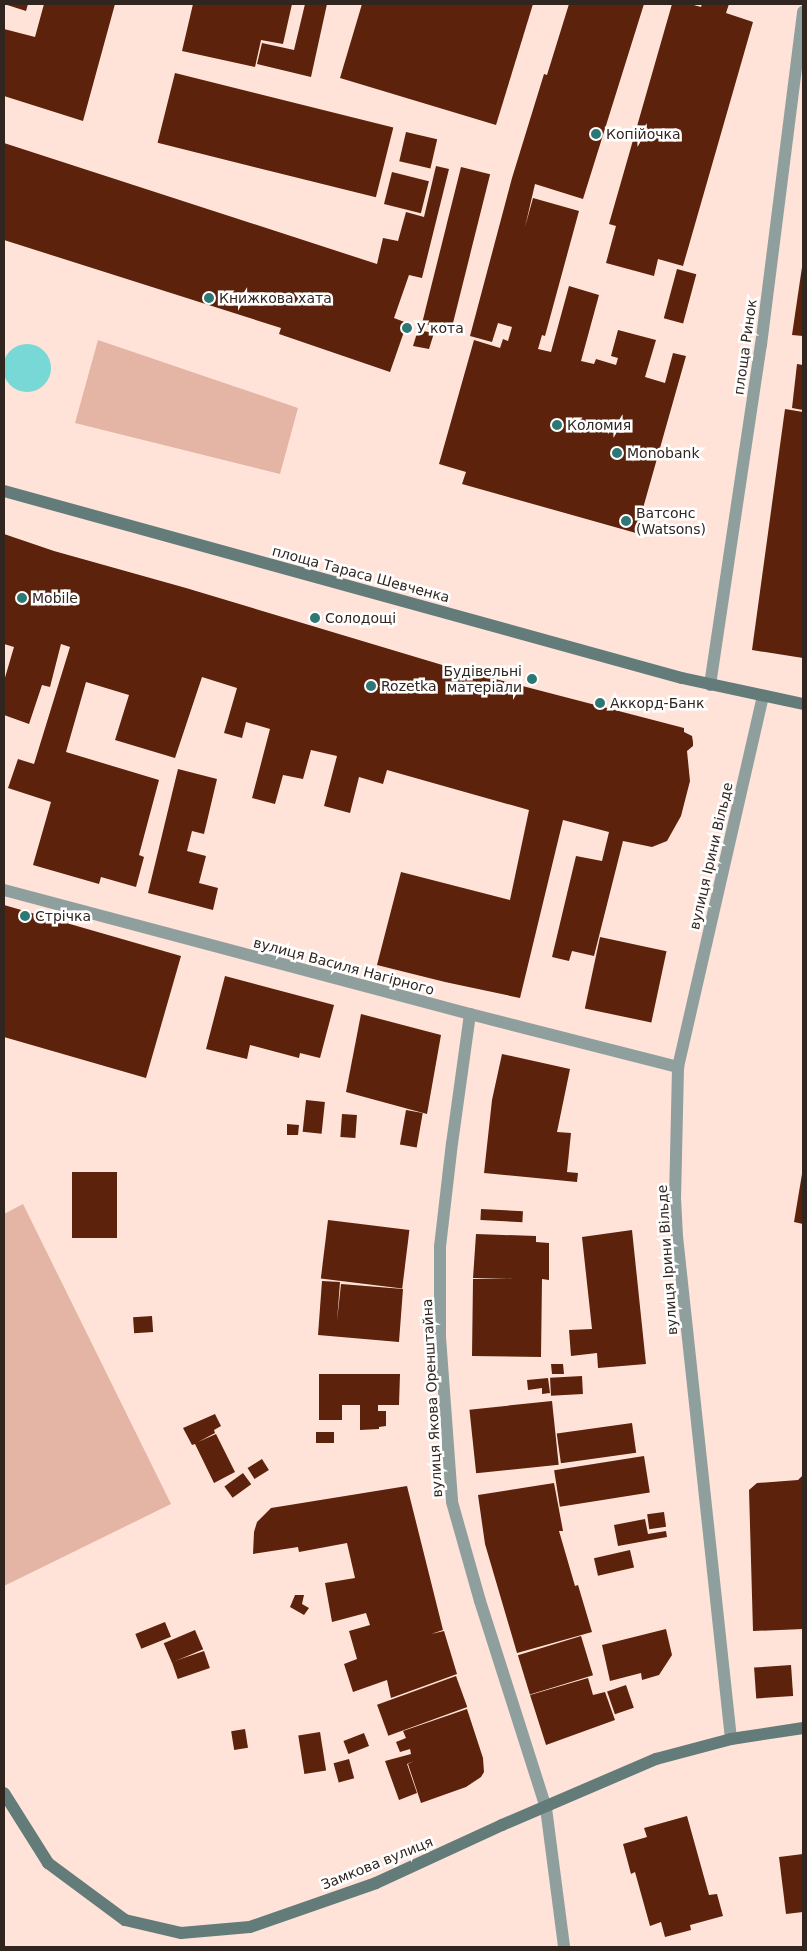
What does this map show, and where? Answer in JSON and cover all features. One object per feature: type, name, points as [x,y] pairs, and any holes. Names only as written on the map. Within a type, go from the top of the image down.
[{"type":"main road","name":"площа Тараса Шевченка","points":[[4,490],[710,684],[803,704]]},
{"type":"main road","name":"Замкова вулиця","points":[[4,1793],[48,1863],[125,1920],[181,1934],[250,1927],[376,1883],[656,1759],[731,1739],[803,1728]]},
{"type":"street","name":"площа Ринок","points":[[710,684],[761,345],[803,12]]},
{"type":"street","name":"вулиця Ірини Вільде","points":[[731,1739],[677,1236],[675,1200],[678,1067],[764,697]]},
{"type":"street","name":"вулиця Василя Нагірного","points":[[4,890],[470,1014],[678,1067]]},
{"type":"street","name":"вулиця Якова Оренштайна","points":[[470,1014],[440,1247],[440,1337],[452,1502],[480,1601],[546,1808],[564,1947]]},
{"type":"shaded area","points":[[98,340],[298,408],[280,474],[75,423]]},
{"type":"shaded area","points":[[23,1204],[171,1504],[4,1586],[4,1214]]},
{"type":"water","points":[[27,344],[36,346],[44,351],[49,359],[51,368],[49,377],[44,385],[36,390],[27,392],[18,390],[10,385],[5,377],[3,368],[5,359],[10,351],[18,346]]},
{"type":"building","points":[[4,4],[28,4],[26,11]]},
{"type":"building","points":[[44,4],[115,4],[83,121],[4,96],[4,29],[35,37]]},
{"type":"building","points":[[193,4],[292,4],[283,44],[261,40],[255,67],[182,51]]},
{"type":"building","points":[[305,4],[327,4],[311,77],[257,64],[262,43],[294,50]]},
{"type":"building","points":[[362,4],[533,4],[496,125],[340,78]]},
{"type":"building","points":[[569,4],[644,4],[583,199],[535,184],[525,227],[533,198],[579,211],[545,336],[542,335],[538,349],[551,352],[569,286],[599,295],[581,361],[594,364],[596,359],[616,365],[618,358],[611,356],[618,330],[656,340],[645,377],[665,383],[673,353],[686,356],[636,533],[462,484],[466,472],[439,464],[474,340],[500,348],[503,339],[508,341],[512,327],[498,323],[492,342],[470,336],[512,178],[544,74],[547,75]]},
{"type":"building","points":[[672,4],[690,4],[701,7],[702,4],[729,4],[726,13],[753,22],[683,266],[658,259],[654,276],[606,263],[616,226],[609,224]]},
{"type":"building","points":[[175,73],[393,127],[376,197],[158,143]]},
{"type":"building","points":[[406,132],[437,139],[430,168],[399,161]]},
{"type":"building","points":[[4,143],[377,264],[383,238],[398,241],[406,212],[424,217],[436,166],[449,169],[422,278],[409,275],[394,318],[407,323],[390,372],[279,334],[281,328],[4,240]]},
{"type":"building","points":[[461,167],[490,174],[451,330],[422,323]]},
{"type":"building","points":[[392,172],[429,181],[421,213],[384,204]]},
{"type":"building","points":[[803,267],[803,336],[792,335]]},
{"type":"building","points":[[677,269],[696,274],[683,323],[664,318]]},
{"type":"building","points":[[418,330],[434,333],[429,349],[413,346]]},
{"type":"building","points":[[797,364],[803,365],[803,410],[792,408]]},
{"type":"building","points":[[785,409],[803,412],[803,658],[752,650]]},
{"type":"building","points":[[4,534],[54,551],[186,588],[449,667],[684,728],[684,732],[692,736],[693,746],[687,751],[690,781],[681,816],[667,841],[652,847],[623,841],[594,956],[572,951],[569,961],[552,957],[576,856],[602,861],[609,832],[563,820],[520,998],[445,982],[377,965],[401,872],[510,900],[529,810],[387,770],[383,784],[359,777],[350,813],[324,806],[337,756],[311,750],[303,779],[283,775],[275,804],[252,798],[270,729],[246,722],[242,738],[224,733],[237,688],[202,677],[175,758],[115,740],[129,695],[86,682],[66,752],[159,780],[139,855],[144,857],[136,887],[101,877],[99,884],[33,865],[51,802],[8,788],[18,759],[34,764],[70,647],[61,644],[50,687],[42,685],[29,724],[4,715],[4,681],[14,647],[4,644]]},
{"type":"building","points":[[178,769],[217,779],[204,834],[192,831],[187,851],[206,856],[199,883],[218,888],[213,910],[148,893]]},
{"type":"building","points":[[4,905],[181,956],[146,1078],[4,1037]]},
{"type":"building","points":[[600,937],[667,951],[651,1023],[585,1008]]},
{"type":"building","points":[[225,976],[334,1005],[320,1058],[300,1053],[299,1058],[250,1045],[247,1059],[206,1049]]},
{"type":"building","points":[[361,1014],[441,1035],[427,1114],[346,1092]]},
{"type":"building","points":[[502,1054],[570,1069],[557,1132],[571,1133],[567,1172],[578,1173],[577,1182],[484,1173],[492,1100]]},
{"type":"building","points":[[306,1100],[325,1102],[322,1134],[303,1132]]},
{"type":"building","points":[[406,1110],[423,1113],[417,1147],[400,1144]]},
{"type":"building","points":[[342,1114],[357,1115],[355,1138],[340,1137]]},
{"type":"building","points":[[287,1124],[299,1125],[298,1135],[287,1135]]},
{"type":"building","points":[[72,1172],[117,1172],[117,1238],[72,1238]]},
{"type":"building","points":[[803,1174],[803,1224],[794,1222]]},
{"type":"building","points":[[481,1209],[523,1211],[522,1222],[480,1220]]},
{"type":"building","points":[[328,1220],[409,1230],[402,1289],[321,1279]]},
{"type":"building","points":[[632,1230],[646,1364],[598,1368],[597,1353],[571,1356],[569,1330],[592,1329],[582,1237]]},
{"type":"building","points":[[476,1234],[536,1236],[536,1242],[549,1243],[549,1280],[542,1279],[541,1357],[472,1356],[473,1279],[514,1279],[473,1278]]},
{"type":"building","points":[[322,1281],[340,1282],[337,1321],[341,1284],[403,1289],[399,1342],[318,1335]]},
{"type":"building","points":[[152,1316],[153,1332],[134,1333],[133,1317]]},
{"type":"building","points":[[551,1364],[563,1364],[564,1374],[552,1374]]},
{"type":"building","points":[[319,1374],[400,1374],[399,1405],[378,1405],[378,1411],[386,1411],[386,1426],[379,1427],[379,1429],[360,1430],[360,1405],[342,1405],[342,1420],[319,1420]]},
{"type":"building","points":[[582,1376],[583,1394],[551,1396],[550,1378]]},
{"type":"building","points":[[548,1378],[550,1393],[542,1394],[542,1388],[528,1390],[527,1380]]},
{"type":"building","points":[[552,1401],[559,1465],[476,1473],[469,1410]]},
{"type":"building","points":[[215,1414],[221,1426],[214,1430],[215,1433],[198,1442],[216,1434],[235,1472],[214,1483],[195,1444],[192,1445],[183,1428]]},
{"type":"building","points":[[632,1423],[636,1453],[561,1463],[557,1434]]},
{"type":"building","points":[[316,1432],[334,1432],[334,1443],[316,1443]]},
{"type":"building","points":[[644,1456],[650,1493],[560,1507],[554,1470]]},
{"type":"building","points":[[262,1459],[269,1470],[254,1479],[248,1468]]},
{"type":"building","points":[[243,1473],[251,1484],[233,1498],[224,1487]]},
{"type":"building","points":[[803,1475],[803,1629],[753,1631],[749,1490],[757,1483],[798,1480]]},
{"type":"building","points":[[554,1483],[563,1531],[559,1531],[575,1586],[578,1585],[592,1632],[517,1653],[485,1544],[478,1495]]},
{"type":"building","points":[[407,1486],[443,1630],[431,1634],[444,1631],[457,1674],[391,1698],[387,1680],[353,1692],[344,1664],[357,1659],[349,1631],[370,1625],[366,1613],[332,1622],[325,1583],[355,1578],[347,1543],[299,1552],[298,1547],[253,1554],[254,1532],[257,1522],[271,1508]]},
{"type":"building","points":[[664,1512],[666,1527],[649,1529],[647,1514]]},
{"type":"building","points":[[645,1519],[648,1534],[666,1531],[667,1537],[618,1546],[614,1525]]},
{"type":"building","points":[[630,1550],[634,1568],[598,1576],[594,1558]]},
{"type":"building","points":[[295,1595],[304,1595],[302,1604],[309,1608],[304,1615],[290,1607]]},
{"type":"building","points":[[165,1622],[171,1637],[141,1649],[135,1634]]},
{"type":"building","points":[[666,1629],[672,1655],[659,1675],[642,1680],[641,1673],[610,1681],[602,1645]]},
{"type":"building","points":[[195,1630],[203,1649],[172,1663],[164,1643]]},
{"type":"building","points":[[581,1636],[593,1675],[530,1695],[518,1655]]},
{"type":"building","points":[[204,1651],[210,1668],[178,1679],[172,1662]]},
{"type":"building","points":[[791,1665],[793,1696],[756,1699],[754,1668]]},
{"type":"building","points":[[456,1676],[467,1707],[388,1736],[377,1705]]},
{"type":"building","points":[[588,1678],[593,1695],[605,1692],[615,1720],[546,1745],[530,1695]]},
{"type":"building","points":[[626,1685],[634,1708],[615,1714],[607,1692]]},
{"type":"building","points":[[467,1709],[483,1758],[484,1772],[481,1777],[466,1787],[421,1803],[408,1764],[414,1761],[407,1764],[417,1793],[399,1800],[385,1761],[411,1754],[410,1749],[400,1752],[396,1742],[406,1738],[403,1731]]},
{"type":"building","points":[[245,1729],[248,1748],[234,1750],[231,1731]]},
{"type":"building","points":[[320,1732],[326,1771],[304,1774],[298,1735]]},
{"type":"building","points":[[364,1733],[369,1746],[348,1754],[343,1741]]},
{"type":"building","points":[[349,1759],[354,1778],[339,1782],[334,1763]]},
{"type":"building","points":[[687,1816],[709,1895],[717,1894],[723,1916],[690,1925],[691,1930],[665,1937],[661,1922],[650,1926],[635,1872],[631,1874],[623,1844],[647,1837],[644,1828]]},
{"type":"building","points":[[803,1854],[803,1912],[786,1914],[779,1857]]},
{"type":"place","name":"Копійочка","points":[[596,134]]},
{"type":"place","name":"Книжкова хата","points":[[209,298]]},
{"type":"place","name":"У кота","points":[[407,328]]},
{"type":"place","name":"Коломия","points":[[557,425]]},
{"type":"place","name":"Monobank","points":[[617,453]]},
{"type":"place","name":"Ватсонс (Watsons)","points":[[626,521]]},
{"type":"place","name":"Mobile","points":[[22,598]]},
{"type":"place","name":"Солодощі","points":[[315,618]]},
{"type":"place","name":"Будівельні матеріали","points":[[532,679]]},
{"type":"place","name":"Rozetka","points":[[371,686]]},
{"type":"place","name":"Аккорд-Банк","points":[[600,703]]},
{"type":"place","name":"Стрічка","points":[[25,916]]}]
